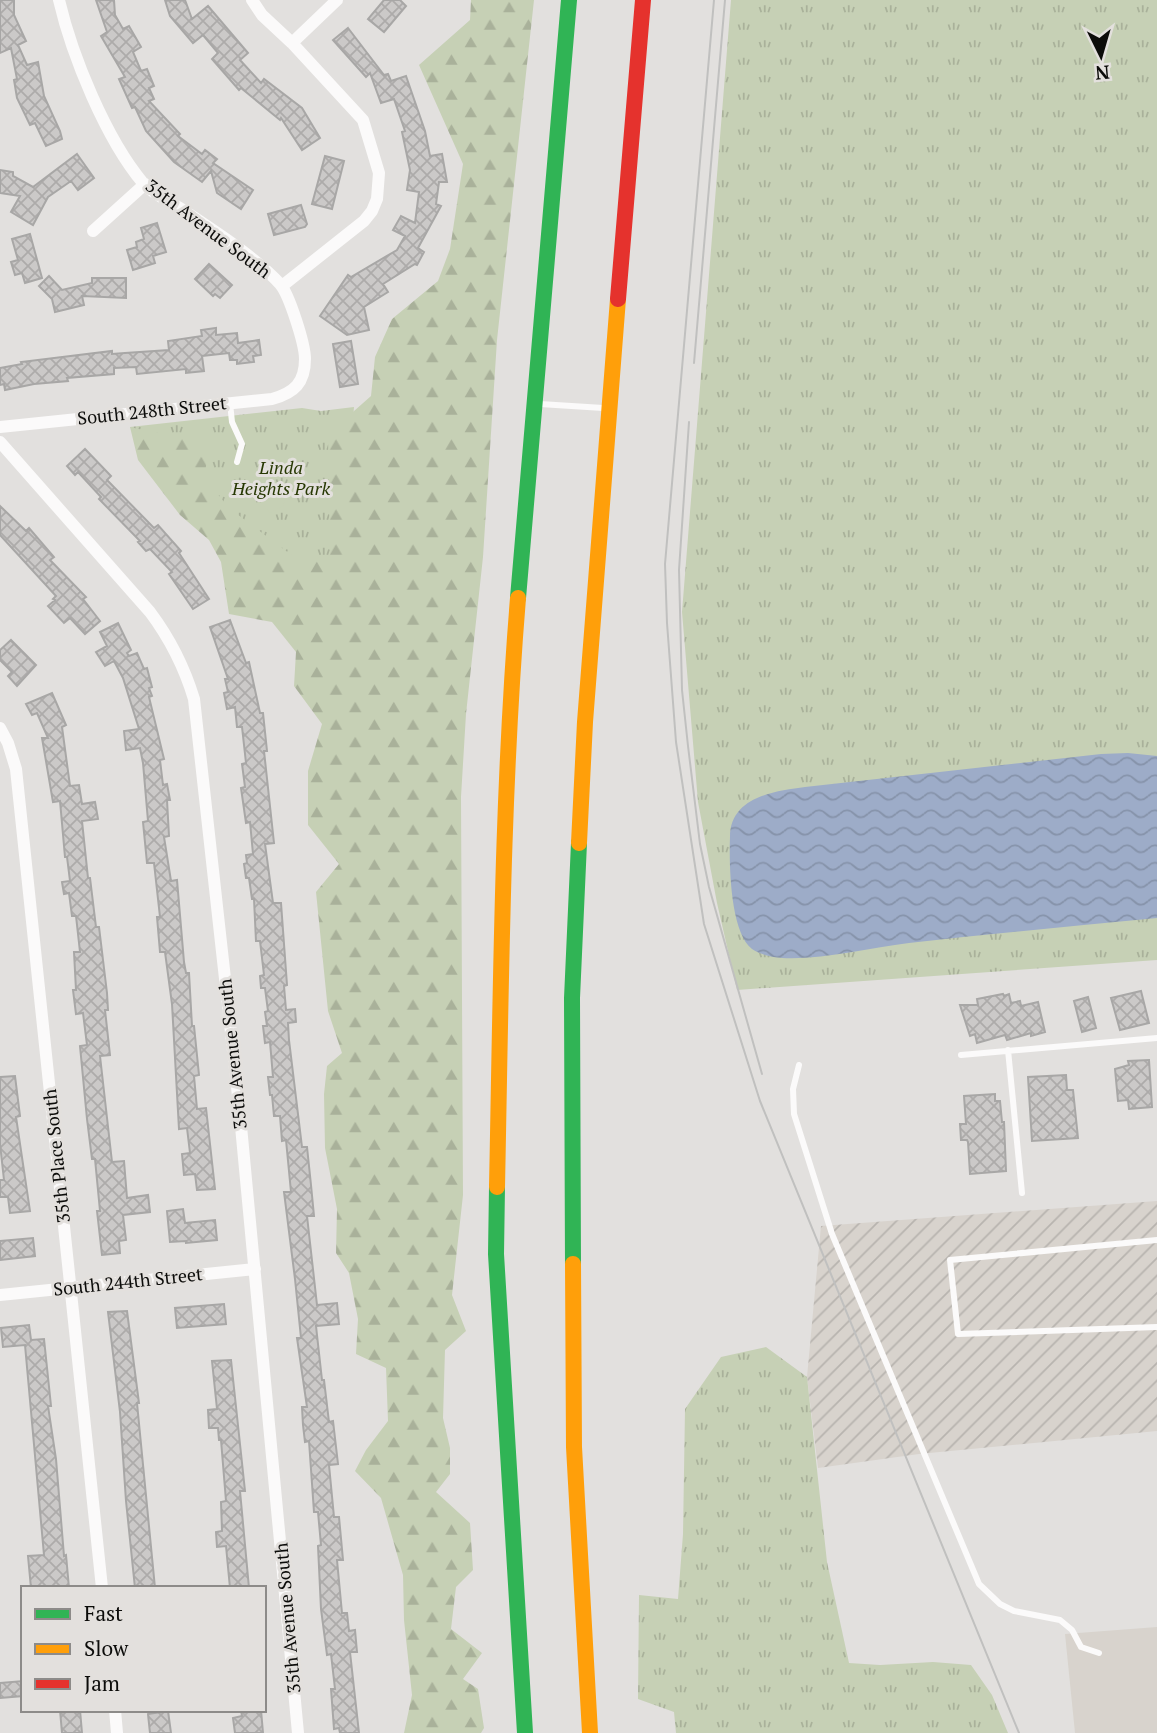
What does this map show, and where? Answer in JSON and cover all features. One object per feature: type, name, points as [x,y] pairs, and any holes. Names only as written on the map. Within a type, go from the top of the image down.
[{"type":"highway","points":[[525,1733],[496,1254],[501,974],[512,672],[569,0]]},
{"type":"highway","points":[[590,1733],[575,1447],[572,998],[585,722],[608,408],[643,0]]},
{"type":"street","name":"35th Avenue South","points":[[59,0],[67,32],[95,100],[118,144],[145,184],[230,242],[282,286],[295,317],[305,355],[300,384]]},
{"type":"street","points":[[252,0],[262,15],[292,43],[363,120],[379,173],[377,199],[364,221],[282,286]]},
{"type":"street","points":[[292,43],[337,0]]},
{"type":"street","points":[[93,232],[145,184]]},
{"type":"street","name":"South 248th Street","points":[[0,427],[282,396],[300,384]]},
{"type":"street","name":"35th Avenue South","points":[[0,442],[150,611],[170,638],[184,667],[194,699],[256,1269],[298,1733]]},
{"type":"street","name":"35th Place South","points":[[0,728],[16,769],[102,1586]]},
{"type":"street","name":"South 244th Street","points":[[0,1296],[256,1269]]},
{"type":"street","points":[[115,1712],[117,1733]]},
{"type":"lane","points":[[230,403],[232,422],[242,444],[237,462]]},
{"type":"lane","points":[[535,403],[608,408]]},
{"type":"lane","points":[[961,1055],[1157,1038]]},
{"type":"lane","points":[[1008,1050],[1022,1193]]},
{"type":"lane","points":[[799,1065],[793,1089],[794,1114],[832,1234],[979,1584],[1000,1604],[1014,1611],[1060,1620],[1072,1630],[1081,1647],[1099,1653]]},
{"type":"lane","points":[[1157,1240],[950,1260],[958,1334],[1157,1327]]},
{"type":"shaded area","points":[[1157,1201],[1157,1431],[919,1454],[818,1468],[807,1377],[821,1226]]},
{"type":"shaded area","points":[[1157,1627],[1157,1733],[1075,1733],[1065,1634]]},
{"type":"green space","points":[[471,0],[534,0],[497,340],[483,557],[466,714],[461,797],[463,1195],[452,1295],[466,1331],[445,1350],[443,1418],[450,1448],[450,1474],[436,1492],[470,1523],[473,1570],[456,1587],[451,1629],[482,1653],[463,1679],[478,1689],[484,1728],[481,1733],[404,1733],[412,1695],[404,1620],[403,1575],[381,1498],[355,1471],[366,1450],[388,1421],[386,1368],[356,1354],[358,1319],[349,1273],[336,1253],[337,1209],[325,1148],[324,1094],[327,1066],[342,1053],[328,1011],[316,892],[339,864],[308,825],[308,771],[322,724],[294,686],[296,652],[272,622],[229,614],[221,562],[209,540],[180,515],[138,460],[130,427],[171,434],[212,433],[204,477],[229,508],[294,557],[330,555],[328,434],[371,396],[375,357],[392,319],[438,281],[450,249],[463,164],[419,65],[470,20]]},
{"type":"green space","points":[[731,0],[1157,0],[1157,960],[737,990],[698,802],[682,612]]},
{"type":"green space","name":"Linda Heights Park","points":[[354,407],[341,560],[302,578],[130,427],[302,408],[321,411]]},
{"type":"green space","points":[[262,476],[293,493],[283,506],[270,513],[248,488]]},
{"type":"green space","points":[[766,1347],[807,1377],[827,1562],[849,1663],[880,1665],[933,1662],[971,1665],[992,1695],[1008,1733],[676,1733],[674,1712],[638,1699],[639,1595],[678,1599],[683,1534],[685,1409],[721,1357]]},
{"type":"water","points":[[1128,753],[1157,756],[1157,918],[909,943],[798,958],[770,956],[752,949],[739,928],[732,897],[730,837],[737,813],[756,798],[805,787]]},
{"type":"building","points":[[0,0],[14,0],[14,15],[26,41],[18,45],[27,65],[38,62],[44,96],[60,131],[62,139],[46,146],[35,123],[30,125],[17,98],[14,80],[17,79],[11,48],[0,53]]},
{"type":"building","points":[[96,0],[114,0],[115,15],[123,29],[129,26],[141,47],[133,52],[141,71],[147,69],[154,86],[149,88],[154,99],[149,101],[180,134],[178,136],[202,154],[205,150],[217,159],[213,163],[253,190],[241,209],[217,193],[211,171],[202,182],[174,162],[146,131],[119,79],[125,77],[101,36],[107,32]]},
{"type":"building","points":[[165,0],[185,0],[192,19],[208,6],[248,53],[240,60],[261,83],[264,79],[302,108],[320,138],[302,150],[281,118],[280,120],[241,88],[239,90],[212,59],[218,53],[203,35],[193,43],[170,16]]},
{"type":"building","points":[[384,0],[400,0],[406,6],[384,32],[368,19]]},
{"type":"building","points":[[348,28],[391,81],[406,76],[425,131],[430,156],[442,154],[447,182],[439,182],[436,204],[441,206],[418,248],[424,252],[417,265],[383,284],[388,292],[364,307],[369,330],[347,335],[320,316],[348,275],[351,277],[397,250],[405,236],[393,230],[401,216],[415,223],[419,192],[407,190],[410,170],[402,132],[405,131],[394,99],[381,103],[370,73],[366,77],[333,40]]},
{"type":"building","points":[[77,154],[94,178],[78,190],[71,181],[48,197],[33,225],[11,212],[20,196],[0,193],[0,170],[13,172],[13,176],[33,187]]},
{"type":"building","points":[[325,156],[344,161],[332,209],[312,204]]},
{"type":"building","points":[[301,205],[307,224],[305,227],[274,235],[268,214]]},
{"type":"building","points":[[157,223],[166,252],[153,256],[155,263],[133,270],[127,250],[137,247],[136,242],[144,239],[141,228]]},
{"type":"building","points":[[30,234],[42,278],[25,283],[22,273],[15,275],[11,262],[18,260],[12,239]]},
{"type":"building","points":[[209,264],[232,285],[220,298],[215,294],[213,296],[195,279]]},
{"type":"building","points":[[49,276],[62,290],[92,283],[92,278],[126,278],[126,298],[82,296],[84,305],[55,312],[52,299],[39,286]]},
{"type":"building","points":[[216,328],[216,335],[237,333],[238,343],[259,340],[261,355],[253,356],[254,362],[237,364],[237,360],[230,360],[229,353],[202,356],[204,371],[186,373],[186,369],[137,374],[136,367],[114,368],[114,374],[67,378],[68,381],[5,390],[4,384],[0,385],[0,368],[22,364],[21,362],[112,351],[112,354],[169,350],[168,341],[202,336],[201,330]]},
{"type":"building","points":[[351,341],[358,384],[340,387],[333,344]]},
{"type":"building","points":[[85,449],[111,476],[107,480],[154,528],[158,525],[181,551],[179,553],[209,599],[193,609],[169,574],[172,572],[150,549],[146,551],[78,472],[75,475],[67,466]]},
{"type":"building","points":[[0,506],[26,531],[29,528],[54,557],[50,560],[86,597],[83,599],[100,621],[85,634],[70,618],[64,623],[48,606],[56,596],[0,535]]},
{"type":"building","points":[[230,620],[246,663],[249,662],[260,713],[263,713],[267,751],[264,751],[274,843],[265,844],[273,903],[281,903],[287,985],[284,986],[286,1010],[295,1009],[296,1022],[288,1023],[289,1040],[302,1147],[307,1147],[314,1216],[307,1216],[317,1305],[337,1303],[339,1324],[316,1326],[322,1380],[329,1422],[333,1421],[338,1464],[329,1465],[334,1517],[339,1517],[343,1560],[337,1560],[342,1613],[347,1613],[349,1631],[355,1630],[357,1652],[350,1652],[359,1733],[340,1733],[339,1728],[334,1729],[331,1689],[335,1689],[321,1609],[318,1546],[321,1545],[318,1512],[314,1512],[309,1441],[305,1442],[303,1425],[302,1407],[307,1407],[297,1338],[301,1338],[284,1192],[291,1192],[286,1140],[282,1141],[280,1116],[274,1116],[270,1095],[268,1077],[273,1077],[270,1042],[265,1043],[263,1026],[267,1026],[265,1012],[268,1011],[265,988],[261,988],[260,976],[264,975],[260,941],[256,941],[254,899],[244,864],[247,863],[246,855],[253,854],[250,822],[246,823],[241,788],[245,787],[242,764],[246,763],[242,727],[237,727],[235,707],[227,709],[224,693],[228,692],[225,679],[228,679],[210,627]]},
{"type":"building","points":[[118,623],[131,650],[127,653],[129,656],[137,653],[144,669],[147,668],[152,687],[149,688],[152,696],[149,697],[164,759],[160,760],[163,785],[167,784],[170,800],[167,800],[169,836],[164,837],[171,881],[177,880],[184,962],[186,973],[189,973],[192,1026],[199,1075],[194,1076],[197,1109],[206,1108],[215,1189],[197,1190],[195,1174],[184,1175],[182,1154],[190,1153],[187,1128],[179,1129],[172,1004],[165,952],[160,952],[157,917],[160,917],[154,863],[147,863],[143,822],[148,821],[143,763],[140,748],[126,750],[124,731],[139,729],[123,678],[114,661],[105,666],[96,652],[107,646],[100,632]]},
{"type":"building","points":[[11,640],[36,665],[17,686],[8,676],[12,672],[0,660],[0,650]]},
{"type":"building","points":[[52,693],[66,725],[62,727],[70,786],[79,785],[82,804],[95,802],[98,819],[82,821],[88,878],[96,927],[99,927],[107,993],[108,1010],[105,1010],[110,1055],[100,1056],[112,1162],[124,1161],[127,1198],[148,1195],[150,1212],[123,1215],[126,1240],[119,1241],[120,1253],[102,1255],[95,1159],[92,1159],[80,1046],[87,1045],[83,1013],[76,1014],[73,990],[76,990],[74,952],[80,952],[76,916],[72,916],[69,893],[64,894],[62,882],[70,881],[60,801],[53,802],[42,738],[48,738],[37,713],[32,715],[26,704]]},
{"type":"building","points":[[1141,991],[1149,1023],[1120,1030],[1111,998]]},
{"type":"building","points":[[1009,994],[1011,1003],[1020,1001],[1021,1006],[1038,1002],[1045,1032],[1007,1040],[1005,1035],[977,1043],[975,1034],[970,1036],[960,1005],[978,1005],[977,999]]},
{"type":"building","points":[[1088,997],[1096,1028],[1082,1032],[1074,1001]]},
{"type":"building","points":[[1149,1060],[1152,1107],[1129,1109],[1128,1100],[1118,1101],[1115,1069],[1129,1065],[1128,1061]]},
{"type":"building","points":[[1066,1075],[1067,1090],[1073,1090],[1078,1138],[1032,1141],[1028,1077]]},
{"type":"building","points":[[15,1076],[20,1116],[16,1117],[30,1211],[10,1213],[8,1197],[0,1197],[0,1180],[4,1180],[0,1144],[0,1077]]},
{"type":"building","points":[[995,1094],[995,1101],[1000,1101],[1004,1122],[1006,1171],[970,1174],[968,1142],[961,1140],[960,1124],[966,1124],[964,1096]]},
{"type":"building","points":[[183,1209],[185,1223],[215,1220],[217,1240],[170,1242],[167,1211]]},
{"type":"building","points":[[33,1238],[35,1256],[0,1260],[0,1241]]},
{"type":"building","points":[[224,1304],[226,1324],[177,1328],[175,1308]]},
{"type":"building","points":[[127,1311],[139,1403],[155,1586],[135,1586],[120,1412],[108,1312]]},
{"type":"building","points":[[29,1325],[31,1340],[44,1339],[51,1406],[48,1406],[69,1586],[31,1586],[28,1556],[44,1555],[25,1345],[3,1347],[1,1328]]},
{"type":"building","points":[[231,1360],[245,1491],[240,1491],[249,1586],[230,1586],[226,1546],[217,1547],[216,1532],[222,1531],[221,1502],[226,1501],[221,1440],[218,1428],[209,1428],[208,1410],[217,1409],[212,1361]]},
{"type":"building","points":[[21,1681],[21,1696],[0,1698],[0,1683]]},
{"type":"building","points":[[60,1712],[80,1712],[82,1733],[62,1733]]},
{"type":"building","points":[[168,1712],[171,1733],[150,1733],[148,1714]]},
{"type":"building","points":[[241,1712],[261,1712],[263,1733],[235,1733],[233,1718],[242,1716]]},
{"type":"tram line","points":[[714,0],[665,564],[676,742],[704,924],[760,1101],[1019,1733]]},
{"type":"tram line","points":[[694,363],[725,0]]},
{"type":"tram line","points":[[689,422],[679,570],[682,690],[688,746],[700,844],[709,887],[762,1074]]},
{"type":"traffic: fast","points":[[518,598],[569,0]]},
{"type":"traffic: fast","points":[[573,1264],[572,998],[579,843]]},
{"type":"traffic: fast","points":[[497,1187],[496,1254],[525,1733]]},
{"type":"traffic: slow","points":[[579,843],[585,722],[618,299]]},
{"type":"traffic: slow","points":[[497,1187],[505,819],[518,598]]},
{"type":"traffic: slow","points":[[573,1264],[574,1447],[590,1733]]},
{"type":"traffic: jam","points":[[618,299],[643,0]]}]
